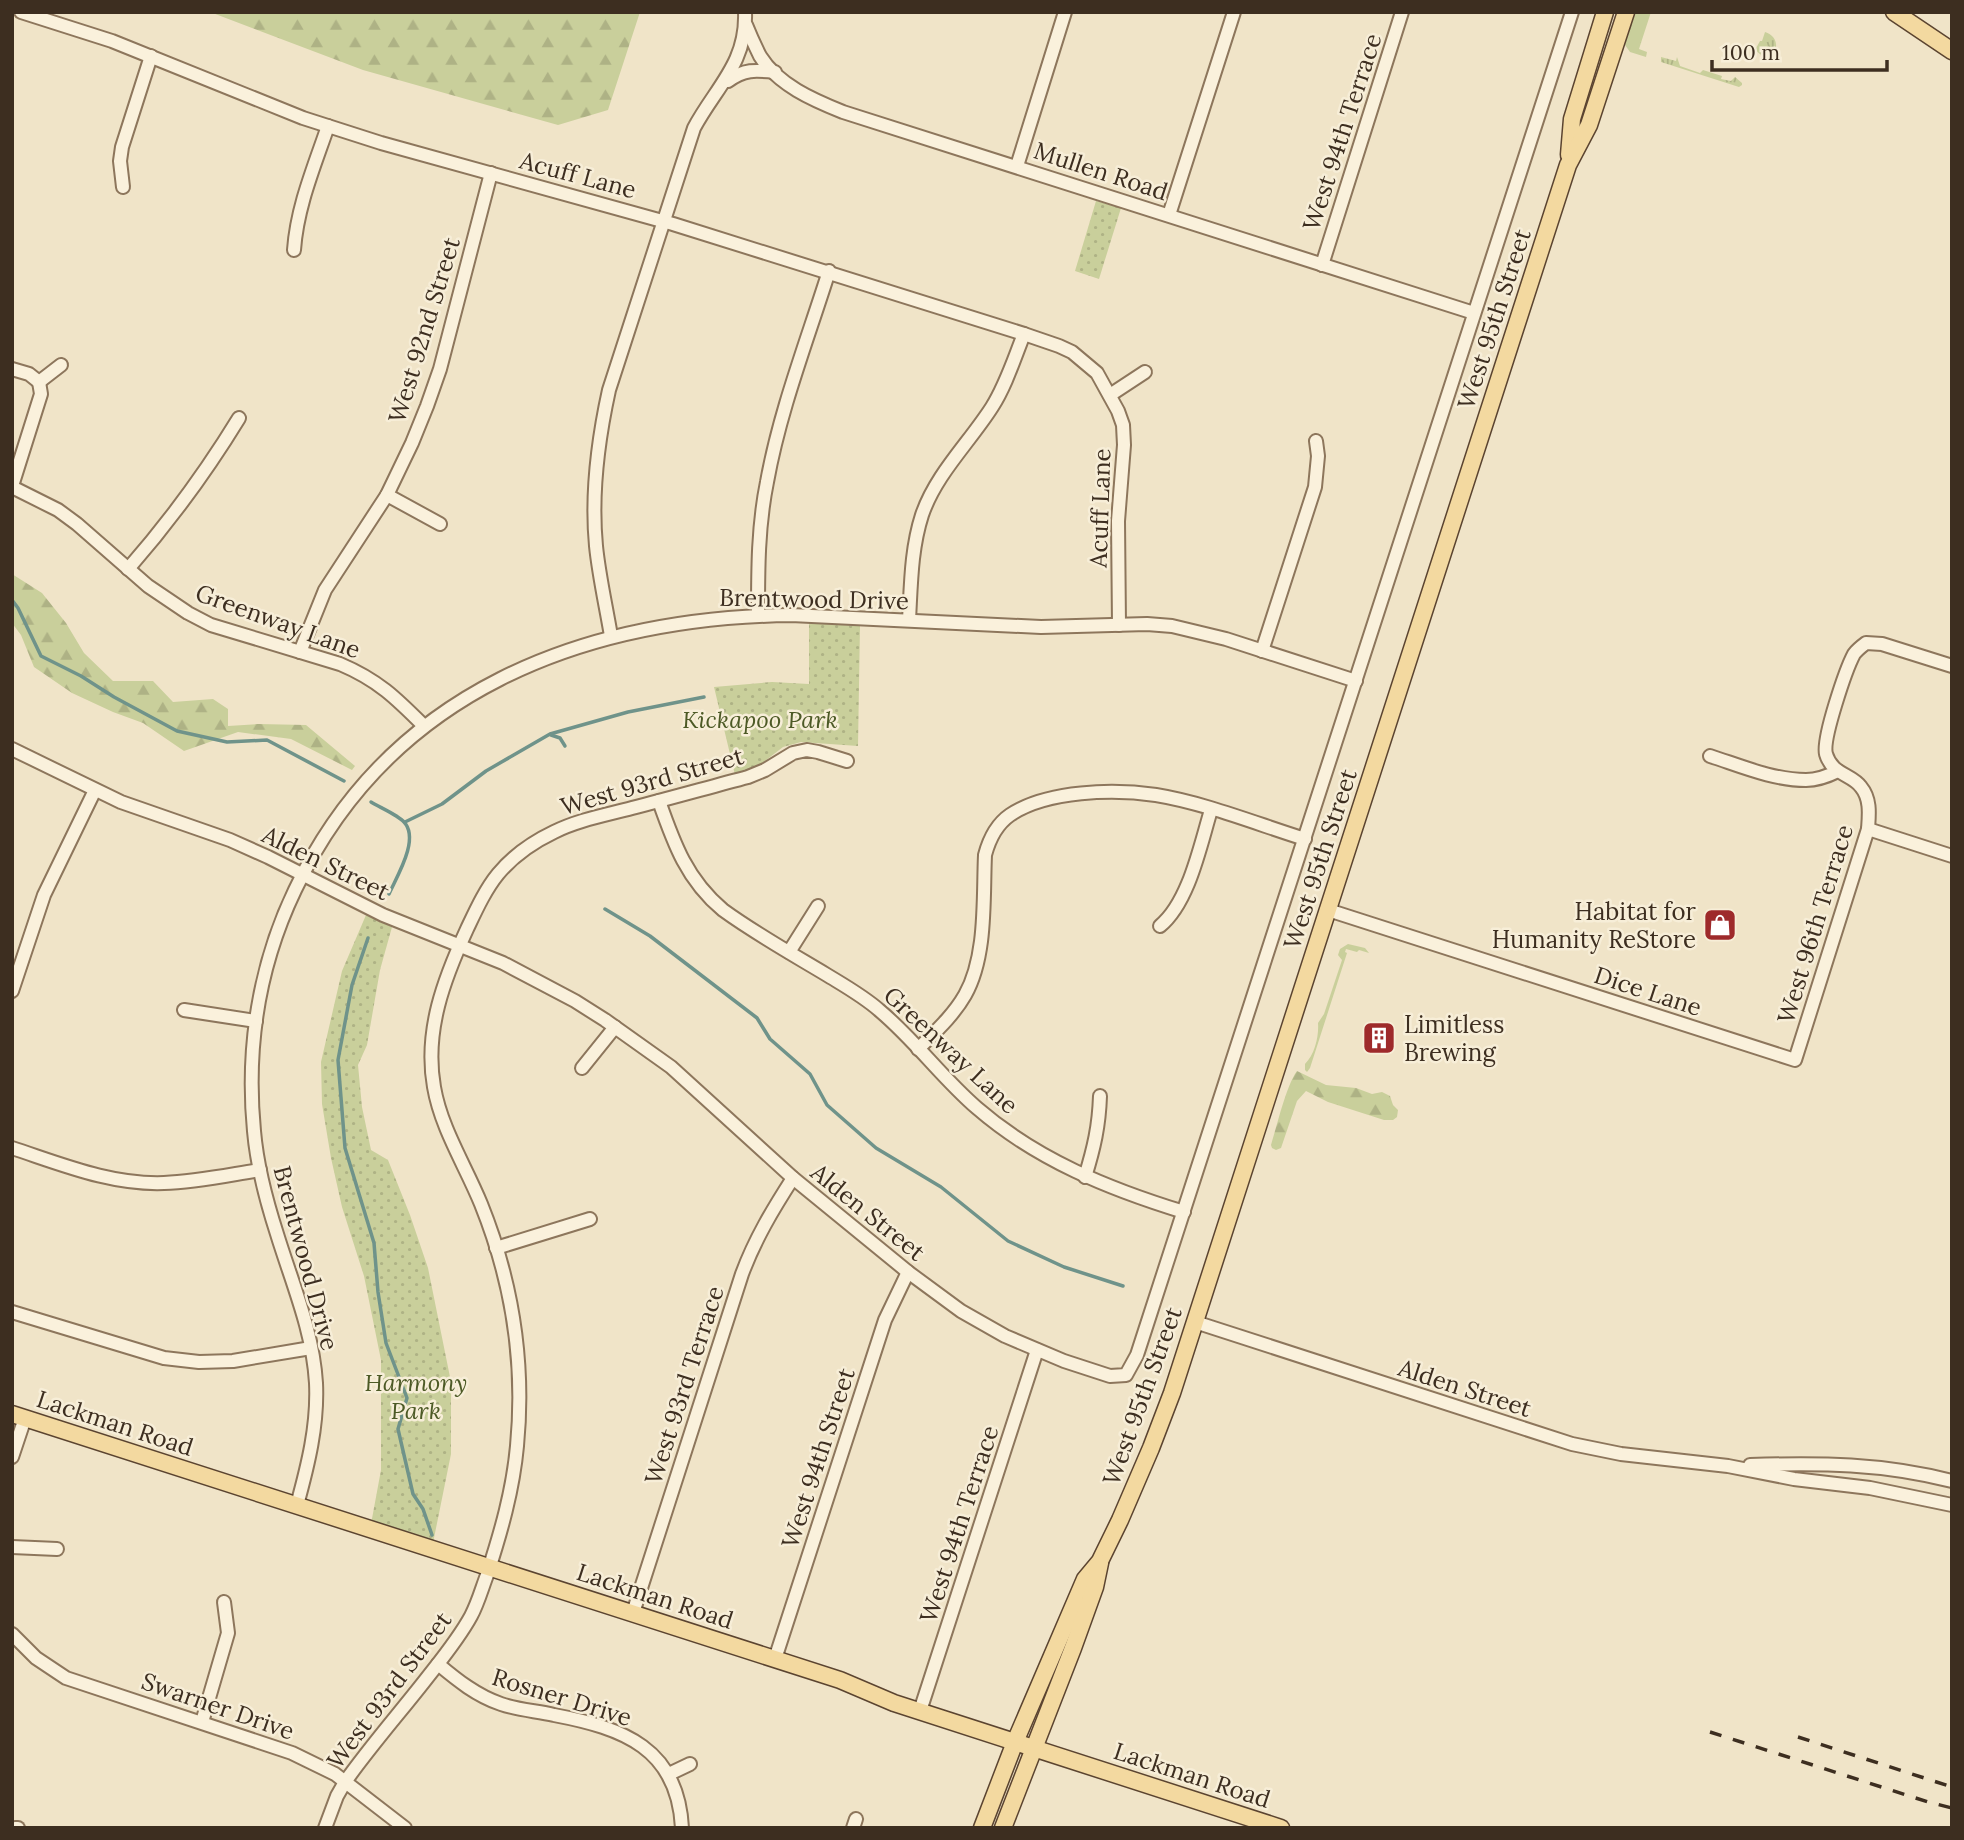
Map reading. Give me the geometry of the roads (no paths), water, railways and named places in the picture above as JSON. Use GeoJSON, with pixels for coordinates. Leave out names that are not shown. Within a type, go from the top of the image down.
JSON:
{"type":"FeatureCollection","features":[{"type":"Feature","properties":{"kind":"main road","name":"West 95th Street"},"geometry":{"type":"LineString","coordinates":[[1568,165],[1573,119],[1605,12]]}},
{"type":"Feature","properties":{"kind":"main road","name":"West 95th Street"},"geometry":{"type":"LineString","coordinates":[[982,1828],[1015,1742],[1085,1579],[1100,1561],[1151,1448],[1172,1393],[1568,165],[1589,125],[1626,12]]}},
{"type":"Feature","properties":{"kind":"main road"},"geometry":{"type":"LineString","coordinates":[[1894,12],[1952,51]]}},
{"type":"Feature","properties":{"kind":"main road","name":"Lackman Road"},"geometry":{"type":"LineString","coordinates":[[18,1416],[840,1680],[894,1703],[1281,1828]]}},
{"type":"Feature","properties":{"kind":"main road","name":"West 95th Street"},"geometry":{"type":"LineString","coordinates":[[1003,1828],[1096,1587],[1100,1561]]}},
{"type":"Feature","properties":{"kind":"street","name":"Acuff Lane"},"geometry":{"type":"LineString","coordinates":[[21,12],[151,56],[228,89],[328,126],[419,155],[663,221],[829,271],[1072,352],[1097,373],[1123,425],[1125,445],[1118,521],[1119,625]]}},
{"type":"Feature","properties":{"kind":"street"},"geometry":{"type":"LineString","coordinates":[[1017,166],[1065,12]]}},
{"type":"Feature","properties":{"kind":"street"},"geometry":{"type":"LineString","coordinates":[[1169,215],[1234,12]]}},
{"type":"Feature","properties":{"kind":"street","name":"West 94th Terrace"},"geometry":{"type":"LineString","coordinates":[[1322,265],[1402,12]]}},
{"type":"Feature","properties":{"kind":"street","name":"West 95th Street"},"geometry":{"type":"LineString","coordinates":[[1126,1375],[1137,1355],[1184,1212],[1572,12]]}},
{"type":"Feature","properties":{"kind":"street"},"geometry":{"type":"LineString","coordinates":[[611,636],[596,544],[595,505],[598,457],[609,390],[694,128],[724,83],[739,54],[746,19]]}},
{"type":"Feature","properties":{"kind":"street","name":"Mullen Road"},"geometry":{"type":"LineString","coordinates":[[746,19],[761,58],[796,90],[814,101],[1474,313]]}},
{"type":"Feature","properties":{"kind":"street"},"geometry":{"type":"LineString","coordinates":[[123,187],[120,162],[122,147],[151,56]]}},
{"type":"Feature","properties":{"kind":"street"},"geometry":{"type":"LineString","coordinates":[[724,83],[739,72],[775,72]]}},
{"type":"Feature","properties":{"kind":"street"},"geometry":{"type":"LineString","coordinates":[[294,250],[303,198],[328,126]]}},
{"type":"Feature","properties":{"kind":"street","name":"West 92nd Street"},"geometry":{"type":"LineString","coordinates":[[300,652],[325,590],[387,495],[428,406],[491,173]]}},
{"type":"Feature","properties":{"kind":"street"},"geometry":{"type":"LineString","coordinates":[[758,615],[760,528],[768,474],[829,271]]}},
{"type":"Feature","properties":{"kind":"street"},"geometry":{"type":"LineString","coordinates":[[909,621],[913,559],[923,513],[940,479],[993,405],[1024,334]]}},
{"type":"Feature","properties":{"kind":"street"},"geometry":{"type":"LineString","coordinates":[[39,382],[61,365]]}},
{"type":"Feature","properties":{"kind":"street"},"geometry":{"type":"LineString","coordinates":[[12,369],[29,374],[39,382],[41,394],[12,486]]}},
{"type":"Feature","properties":{"kind":"street"},"geometry":{"type":"LineString","coordinates":[[1110,395],[1145,372]]}},
{"type":"Feature","properties":{"kind":"street"},"geometry":{"type":"LineString","coordinates":[[128,569],[158,536],[192,491],[239,418]]}},
{"type":"Feature","properties":{"kind":"street"},"geometry":{"type":"LineString","coordinates":[[1262,651],[1315,487],[1318,456],[1316,441]]}},
{"type":"Feature","properties":{"kind":"street","name":"Greenway Lane"},"geometry":{"type":"LineString","coordinates":[[12,486],[67,517],[165,599],[199,619],[340,664],[369,678],[391,693],[424,726]]}},
{"type":"Feature","properties":{"kind":"street"},"geometry":{"type":"LineString","coordinates":[[387,495],[440,524]]}},
{"type":"Feature","properties":{"kind":"street","name":"Brentwood Drive"},"geometry":{"type":"LineString","coordinates":[[297,1505],[313,1439],[316,1381],[305,1319],[264,1189],[254,1135],[251,1098],[256,1021],[271,950],[284,913],[324,835],[342,808],[368,778],[424,726],[459,701],[509,674],[545,658],[611,636],[675,623],[758,615],[1041,626],[1172,626],[1205,633],[1356,681]]}},
{"type":"Feature","properties":{"kind":"street","name":"West 96th Terrace"},"geometry":{"type":"LineString","coordinates":[[1795,1060],[1868,829],[1869,807],[1861,786],[1838,771],[1825,752],[1828,728],[1855,652],[1866,643],[1882,644],[1952,666]]}},
{"type":"Feature","properties":{"kind":"street","name":"Alden Street"},"geometry":{"type":"LineString","coordinates":[[12,749],[140,810],[230,840],[383,915],[460,945],[538,980],[615,1027],[681,1075],[793,1178],[908,1272],[961,1311],[1005,1336],[1065,1362],[1110,1376],[1126,1375]]}},
{"type":"Feature","properties":{"kind":"street","name":"West 93rd Street"},"geometry":{"type":"LineString","coordinates":[[325,1828],[345,1782],[438,1664],[473,1613],[505,1517],[512,1482],[520,1392],[512,1308],[496,1248],[479,1200],[441,1114],[432,1076],[431,1040],[436,1009],[460,945],[481,900],[497,875],[529,846],[556,831],[748,777],[765,770],[793,752],[807,750],[847,761]]}},
{"type":"Feature","properties":{"kind":"street"},"geometry":{"type":"LineString","coordinates":[[1710,756],[1775,777],[1807,780],[1838,771]]}},
{"type":"Feature","properties":{"kind":"street"},"geometry":{"type":"LineString","coordinates":[[12,991],[44,895],[95,790]]}},
{"type":"Feature","properties":{"kind":"street"},"geometry":{"type":"LineString","coordinates":[[918,1049],[951,1016],[974,975],[980,945],[985,855],[989,842],[1001,823],[1010,815],[1032,804],[1090,793],[1156,795],[1305,839]]}},
{"type":"Feature","properties":{"kind":"street","name":"Greenway Lane"},"geometry":{"type":"LineString","coordinates":[[659,801],[676,848],[697,884],[723,910],[880,1010],[953,1086],[1016,1138],[1046,1157],[1109,1188],[1184,1212]]}},
{"type":"Feature","properties":{"kind":"street"},"geometry":{"type":"LineString","coordinates":[[1160,926],[1170,918],[1186,888],[1211,810]]}},
{"type":"Feature","properties":{"kind":"street"},"geometry":{"type":"LineString","coordinates":[[1868,829],[1952,856]]}},
{"type":"Feature","properties":{"kind":"street"},"geometry":{"type":"LineString","coordinates":[[789,952],[818,906]]}},
{"type":"Feature","properties":{"kind":"street","name":"Dice Lane"},"geometry":{"type":"LineString","coordinates":[[1328,910],[1795,1060]]}},
{"type":"Feature","properties":{"kind":"street"},"geometry":{"type":"LineString","coordinates":[[184,1010],[256,1021]]}},
{"type":"Feature","properties":{"kind":"street"},"geometry":{"type":"LineString","coordinates":[[582,1068],[615,1027]]}},
{"type":"Feature","properties":{"kind":"street"},"geometry":{"type":"LineString","coordinates":[[1085,1177],[1096,1141],[1100,1096]]}},
{"type":"Feature","properties":{"kind":"street"},"geometry":{"type":"LineString","coordinates":[[12,1148],[97,1175],[133,1182],[186,1182],[260,1170]]}},
{"type":"Feature","properties":{"kind":"street","name":"West 93rd Terrace"},"geometry":{"type":"LineString","coordinates":[[633,1613],[752,1246],[793,1178]]}},
{"type":"Feature","properties":{"kind":"street"},"geometry":{"type":"LineString","coordinates":[[496,1248],[590,1219]]}},
{"type":"Feature","properties":{"kind":"street","name":"West 94th Street"},"geometry":{"type":"LineString","coordinates":[[775,1659],[885,1320],[908,1272]]}},
{"type":"Feature","properties":{"kind":"street"},"geometry":{"type":"LineString","coordinates":[[12,1312],[164,1358],[199,1362],[233,1361],[311,1348]]}},
{"type":"Feature","properties":{"kind":"street","name":"Alden Street"},"geometry":{"type":"LineString","coordinates":[[1195,1322],[1572,1444],[1620,1454],[1728,1466],[1794,1479],[1870,1488],[1952,1505]]}},
{"type":"Feature","properties":{"kind":"street","name":"West 94th Terrace"},"geometry":{"type":"LineString","coordinates":[[920,1711],[1037,1350]]}},
{"type":"Feature","properties":{"kind":"street"},"geometry":{"type":"LineString","coordinates":[[12,1457],[18,1416]]}},
{"type":"Feature","properties":{"kind":"street","name":"Alden Street"},"geometry":{"type":"LineString","coordinates":[[1728,1466],[1821,1463],[1870,1465],[1952,1481]]}},
{"type":"Feature","properties":{"kind":"street"},"geometry":{"type":"LineString","coordinates":[[12,1547],[57,1549]]}},
{"type":"Feature","properties":{"kind":"street"},"geometry":{"type":"LineString","coordinates":[[202,1722],[228,1633],[224,1602]]}},
{"type":"Feature","properties":{"kind":"street","name":"Swarner Drive"},"geometry":{"type":"LineString","coordinates":[[12,1634],[36,1658],[66,1678],[292,1753],[335,1774],[405,1828]]}},
{"type":"Feature","properties":{"kind":"street","name":"Rosner Drive"},"geometry":{"type":"LineString","coordinates":[[438,1664],[475,1692],[502,1704],[596,1724],[621,1733],[644,1748],[669,1774],[678,1798],[682,1828]]}},
{"type":"Feature","properties":{"kind":"street"},"geometry":{"type":"LineString","coordinates":[[669,1774],[690,1764]]}},
{"type":"Feature","properties":{"kind":"waterway"},"geometry":{"type":"LineString","coordinates":[[12,600],[41,656],[81,676],[114,697],[177,731],[227,742],[267,740],[344,781]]}},
{"type":"Feature","properties":{"kind":"waterway"},"geometry":{"type":"LineString","coordinates":[[405,822],[442,804],[486,771],[550,734],[628,712],[704,697]]}},
{"type":"Feature","properties":{"kind":"waterway"},"geometry":{"type":"LineString","coordinates":[[551,735],[560,738],[565,746]]}},
{"type":"Feature","properties":{"kind":"waterway"},"geometry":{"type":"LineString","coordinates":[[371,802],[401,819],[410,838],[406,858],[389,894]]}},
{"type":"Feature","properties":{"kind":"waterway"},"geometry":{"type":"LineString","coordinates":[[605,909],[650,936],[757,1018],[770,1039],[810,1074],[827,1105],[876,1148],[941,1187],[1008,1241],[1064,1267],[1123,1286]]}},
{"type":"Feature","properties":{"kind":"waterway"},"geometry":{"type":"LineString","coordinates":[[368,938],[352,985],[338,1060],[345,1148],[374,1243],[386,1343],[407,1398],[398,1429],[413,1494],[423,1509],[432,1535]]}},
{"type":"Feature","properties":{"kind":"railway"},"geometry":{"type":"LineString","coordinates":[[1710,1732],[1952,1808]]}},
{"type":"Feature","properties":{"kind":"railway"},"geometry":{"type":"LineString","coordinates":[[1798,1737],[1952,1787]]}},
{"type":"Feature","properties":{"kind":"place","name":"Habitat for Humanity ReStore"},"geometry":{"type":"Point","coordinates":[1720,925]}},
{"type":"Feature","properties":{"kind":"place","name":"Limitless Brewing"},"geometry":{"type":"Point","coordinates":[1379,1038]}},
{"type":"Feature","properties":{"kind":"park label","name":"Kickapoo Park"},"geometry":{"type":"Point","coordinates":[760,719]}},
{"type":"Feature","properties":{"kind":"park label","name":"Harmony Park"},"geometry":{"type":"Point","coordinates":[416,1396]}}]}
